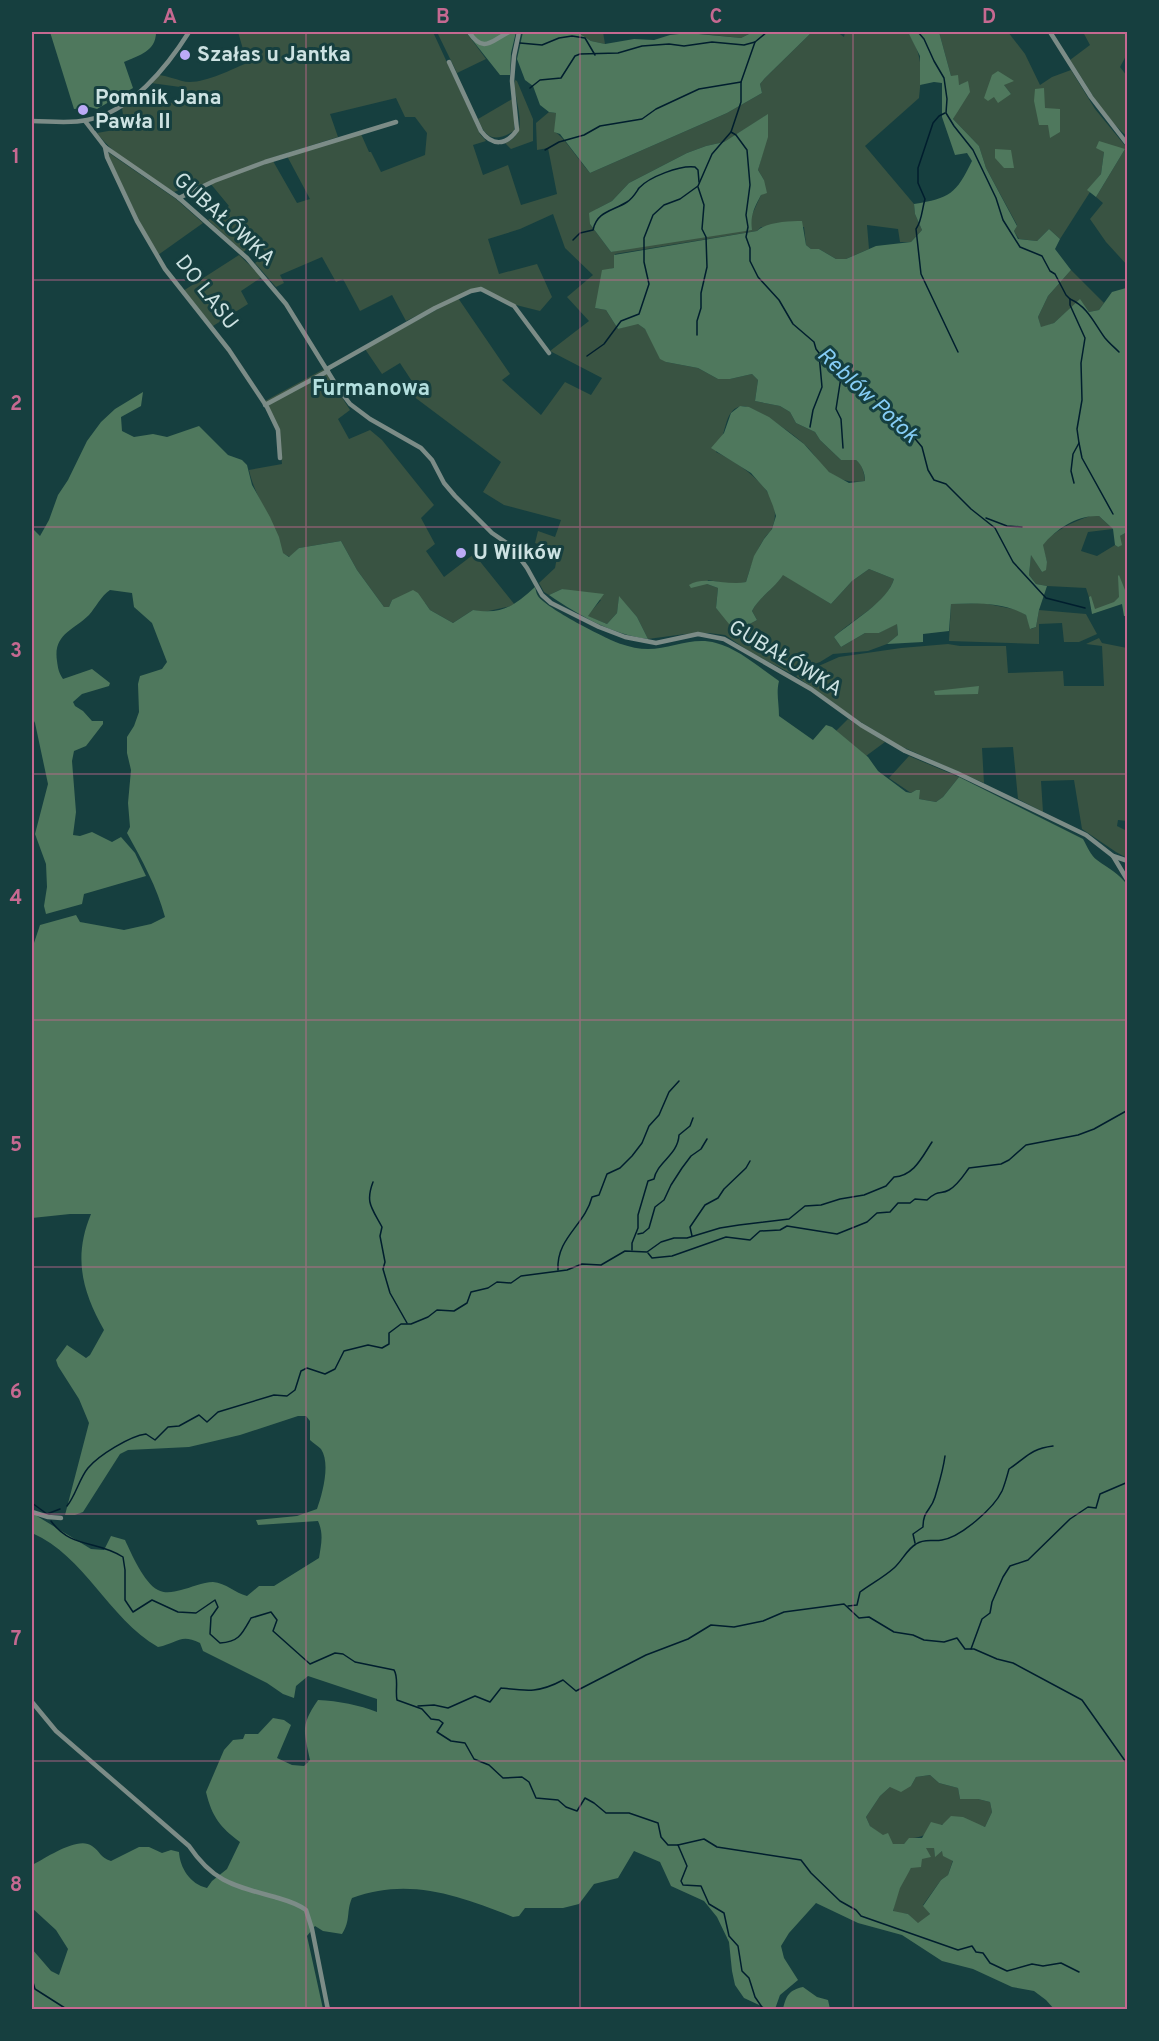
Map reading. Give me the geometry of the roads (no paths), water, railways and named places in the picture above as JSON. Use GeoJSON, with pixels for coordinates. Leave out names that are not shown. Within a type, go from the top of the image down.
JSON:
{"type":"FeatureCollection","features":[{"type":"Feature","properties":{"kind":"street"},"geometry":{"type":"LineString","coordinates":[[32,120],[85,121],[105,114],[130,99],[166,63],[189,32]]}},
{"type":"Feature","properties":{"kind":"street"},"geometry":{"type":"LineString","coordinates":[[469,32],[476,42],[482,45],[509,32]]}},
{"type":"Feature","properties":{"kind":"street"},"geometry":{"type":"LineString","coordinates":[[449,62],[481,131],[487,139],[494,142],[507,140],[517,130],[518,123],[512,81],[519,32]]}},
{"type":"Feature","properties":{"kind":"street"},"geometry":{"type":"LineString","coordinates":[[1050,32],[1091,97],[1128,145]]}},
{"type":"Feature","properties":{"kind":"street","name":"GUBAŁÓWKA"},"geometry":{"type":"LineString","coordinates":[[85,121],[105,147],[179,198],[239,250],[263,275],[299,322],[350,404],[370,419],[420,448],[432,460],[444,483],[455,496],[492,533],[511,546],[542,595],[551,603],[625,637],[656,643],[698,634],[724,639],[811,689],[861,725],[905,751],[957,773],[1086,835],[1113,856],[1128,861]]}},
{"type":"Feature","properties":{"kind":"street"},"geometry":{"type":"LineString","coordinates":[[179,198],[214,181],[265,162],[396,122]]}},
{"type":"Feature","properties":{"kind":"street","name":"DO LASU"},"geometry":{"type":"LineString","coordinates":[[105,147],[107,157],[151,246],[181,290],[202,313],[229,350],[266,405],[278,430],[280,458]]}},
{"type":"Feature","properties":{"kind":"street"},"geometry":{"type":"LineString","coordinates":[[266,405],[435,308],[471,291],[481,289],[514,306],[549,353]]}},
{"type":"Feature","properties":{"kind":"street","name":"GUBAŁÓWKA"},"geometry":{"type":"LineString","coordinates":[[1113,856],[1128,881]]}},
{"type":"Feature","properties":{"kind":"street"},"geometry":{"type":"LineString","coordinates":[[32,1512],[61,1518]]}},
{"type":"Feature","properties":{"kind":"street"},"geometry":{"type":"LineString","coordinates":[[32,1702],[56,1731],[189,1846],[212,1873],[231,1885],[282,1899],[306,1910],[328,2010]]}},
{"type":"Feature","properties":{"kind":"waterway"},"geometry":{"type":"LineString","coordinates":[[587,356],[604,344],[621,321],[639,314],[649,284],[644,262],[644,238],[653,215],[664,205],[680,199],[698,186],[712,154],[731,132],[741,102],[741,82],[755,42],[767,32]]}},
{"type":"Feature","properties":{"kind":"waterway"},"geometry":{"type":"LineString","coordinates":[[918,32],[944,78],[946,113],[973,150],[996,198],[1003,220],[1020,247],[1042,256],[1050,271],[1055,274],[1070,299],[1070,305],[1085,338],[1081,363],[1082,400],[1077,429],[1079,443],[1073,454],[1071,471],[1074,483]]}},
{"type":"Feature","properties":{"kind":"waterway"},"geometry":{"type":"LineString","coordinates":[[520,43],[542,45],[559,38],[572,36],[585,38],[595,55]]}},
{"type":"Feature","properties":{"kind":"waterway"},"geometry":{"type":"LineString","coordinates":[[530,88],[540,80],[561,78],[575,56],[580,54],[618,53],[642,46],[669,44],[684,46],[712,42],[744,45],[755,42]]}},
{"type":"Feature","properties":{"kind":"waterway"},"geometry":{"type":"LineString","coordinates":[[545,150],[559,142],[584,135],[600,126],[642,119],[656,109],[699,89],[741,82]]}},
{"type":"Feature","properties":{"kind":"waterway"},"geometry":{"type":"LineString","coordinates":[[945,113],[933,123],[918,168],[918,183],[925,199],[921,219],[916,229],[921,274],[958,352]]}},
{"type":"Feature","properties":{"kind":"waterway","name":"Reblów Potok"},"geometry":{"type":"LineString","coordinates":[[731,132],[747,150],[750,185],[746,237],[750,248],[750,261],[758,277],[779,300],[793,324],[814,342],[819,353],[833,360],[849,380],[873,395],[885,416],[892,419],[903,432],[912,435],[922,447],[928,470],[934,480],[946,484],[971,509],[995,528],[1013,562],[1046,598],[1085,608]]}},
{"type":"Feature","properties":{"kind":"waterway"},"geometry":{"type":"LineString","coordinates":[[573,240],[580,233],[593,230],[602,215],[627,202],[639,188],[657,176],[681,168],[695,167],[698,170],[699,182]]}},
{"type":"Feature","properties":{"kind":"waterway"},"geometry":{"type":"LineString","coordinates":[[697,335],[701,293],[707,267],[706,237],[702,229],[704,205],[698,187]]}},
{"type":"Feature","properties":{"kind":"waterway"},"geometry":{"type":"LineString","coordinates":[[1070,299],[1086,311],[1105,338],[1119,352]]}},
{"type":"Feature","properties":{"kind":"waterway"},"geometry":{"type":"LineString","coordinates":[[810,427],[813,410],[822,387],[819,354]]}},
{"type":"Feature","properties":{"kind":"waterway"},"geometry":{"type":"LineString","coordinates":[[821,355],[834,365],[841,377],[836,409],[841,419],[843,448]]}},
{"type":"Feature","properties":{"kind":"waterway"},"geometry":{"type":"LineString","coordinates":[[1079,443],[1082,458],[1113,514]]}},
{"type":"Feature","properties":{"kind":"waterway"},"geometry":{"type":"LineString","coordinates":[[986,518],[1007,526],[1022,527]]}},
{"type":"Feature","properties":{"kind":"waterway"},"geometry":{"type":"LineString","coordinates":[[558,1270],[561,1249],[583,1216],[592,1197],[599,1195],[607,1174],[620,1168],[642,1143],[649,1126],[659,1115],[669,1092],[679,1081]]}},
{"type":"Feature","properties":{"kind":"waterway"},"geometry":{"type":"LineString","coordinates":[[648,1253],[652,1258],[672,1256],[726,1237],[750,1240],[760,1231],[780,1230],[787,1226],[837,1234],[867,1222],[877,1213],[890,1212],[898,1203],[910,1203],[915,1199],[927,1200],[934,1194],[949,1190],[958,1183],[969,1168],[1001,1164],[1026,1145],[1078,1135],[1128,1110]]}},
{"type":"Feature","properties":{"kind":"waterway"},"geometry":{"type":"LineString","coordinates":[[632,1250],[632,1243],[638,1228],[638,1215],[648,1181],[654,1179],[659,1168],[675,1148],[679,1135],[690,1126],[693,1118]]}},
{"type":"Feature","properties":{"kind":"waterway"},"geometry":{"type":"LineString","coordinates":[[638,1234],[649,1228],[655,1207],[664,1200],[682,1168],[691,1156],[701,1149],[707,1139]]}},
{"type":"Feature","properties":{"kind":"waterway"},"geometry":{"type":"LineString","coordinates":[[67,1506],[88,1468],[99,1457],[124,1442],[146,1434],[155,1440],[168,1427],[179,1426],[199,1415],[207,1422],[218,1412],[274,1395],[287,1396],[295,1390],[301,1371],[307,1368],[325,1374],[335,1369],[344,1351],[368,1345],[382,1348],[389,1344],[389,1333],[401,1324],[411,1324],[428,1317],[437,1310],[454,1311],[467,1303],[471,1292],[488,1288],[497,1282],[511,1283],[521,1276],[567,1270],[582,1264],[601,1265],[625,1251],[647,1252],[661,1242],[674,1238],[687,1238],[720,1228],[789,1219],[805,1206],[821,1205],[864,1195],[886,1186],[894,1177],[907,1173],[921,1159],[932,1142]]}},
{"type":"Feature","properties":{"kind":"waterway"},"geometry":{"type":"LineString","coordinates":[[692,1236],[690,1227],[705,1205],[718,1198],[750,1161]]}},
{"type":"Feature","properties":{"kind":"waterway"},"geometry":{"type":"LineString","coordinates":[[373,1182],[370,1200],[382,1227],[380,1236],[385,1262],[383,1269],[390,1293],[407,1323]]}},
{"type":"Feature","properties":{"kind":"waterway"},"geometry":{"type":"LineString","coordinates":[[848,1606],[857,1605],[860,1592],[894,1568],[916,1544],[950,1538],[976,1521],[998,1498],[1009,1469],[1034,1451],[1053,1446]]}},
{"type":"Feature","properties":{"kind":"waterway"},"geometry":{"type":"LineString","coordinates":[[915,1543],[913,1534],[923,1527],[924,1517],[935,1497],[945,1456]]}},
{"type":"Feature","properties":{"kind":"waterway"},"geometry":{"type":"LineString","coordinates":[[971,1649],[982,1619],[990,1613],[992,1602],[1010,1566],[1028,1560],[1070,1519],[1088,1507],[1096,1508],[1100,1494],[1128,1482]]}},
{"type":"Feature","properties":{"kind":"waterway"},"geometry":{"type":"LineString","coordinates":[[32,1503],[47,1514],[60,1509]]}},
{"type":"Feature","properties":{"kind":"waterway"},"geometry":{"type":"LineString","coordinates":[[51,1521],[67,1536],[123,1557],[125,1600],[133,1612],[152,1600],[178,1612],[196,1613],[215,1600],[218,1607],[211,1617],[210,1634],[220,1643],[236,1639],[251,1618],[271,1612],[277,1620],[273,1631],[310,1664],[335,1653],[343,1654],[355,1662],[394,1670],[397,1700],[422,1709],[431,1719],[439,1720],[443,1723],[437,1732],[451,1741],[465,1743],[474,1759],[489,1765],[503,1778],[522,1777],[529,1782],[536,1798],[558,1800],[566,1807],[577,1811],[585,1798],[606,1813],[629,1813],[658,1823],[661,1837],[668,1845],[678,1845],[687,1866],[681,1881],[683,1885],[701,1886],[709,1904],[724,1913],[729,1936],[738,1946],[742,1971],[749,1978],[755,1997],[764,2010]]}},
{"type":"Feature","properties":{"kind":"waterway"},"geometry":{"type":"LineString","coordinates":[[418,1706],[434,1705],[448,1708],[475,1696],[490,1702],[501,1688],[533,1690],[563,1680],[576,1691],[646,1655],[688,1639],[711,1625],[734,1627],[763,1621],[784,1612],[844,1604],[859,1618],[869,1617],[894,1632],[913,1635],[924,1640],[944,1642],[957,1638],[965,1649],[974,1649],[1013,1663],[1082,1700],[1128,1765]]}},
{"type":"Feature","properties":{"kind":"waterway"},"geometry":{"type":"LineString","coordinates":[[678,1845],[704,1839],[717,1847],[801,1860],[840,1901],[856,1910],[861,1916],[958,1950],[972,1946],[976,1952],[983,1953],[990,1963],[1007,1971],[1032,1964],[1043,1966],[1061,1963],[1079,1972]]}},
{"type":"Feature","properties":{"kind":"waterway"},"geometry":{"type":"LineString","coordinates":[[32,1979],[35,1989],[68,2010]]}},
{"type":"Feature","properties":{"kind":"place","name":"Szałas u Jantka"},"geometry":{"type":"Point","coordinates":[185,55]}},
{"type":"Feature","properties":{"kind":"place","name":"Pomnik Jana Pawła II"},"geometry":{"type":"Point","coordinates":[83,110]}},
{"type":"Feature","properties":{"kind":"place","name":"U Wilków"},"geometry":{"type":"Point","coordinates":[461,553]}},
{"type":"Feature","properties":{"kind":"district","name":"Furmanowa"},"geometry":{"type":"Point","coordinates":[371,389]}}]}
